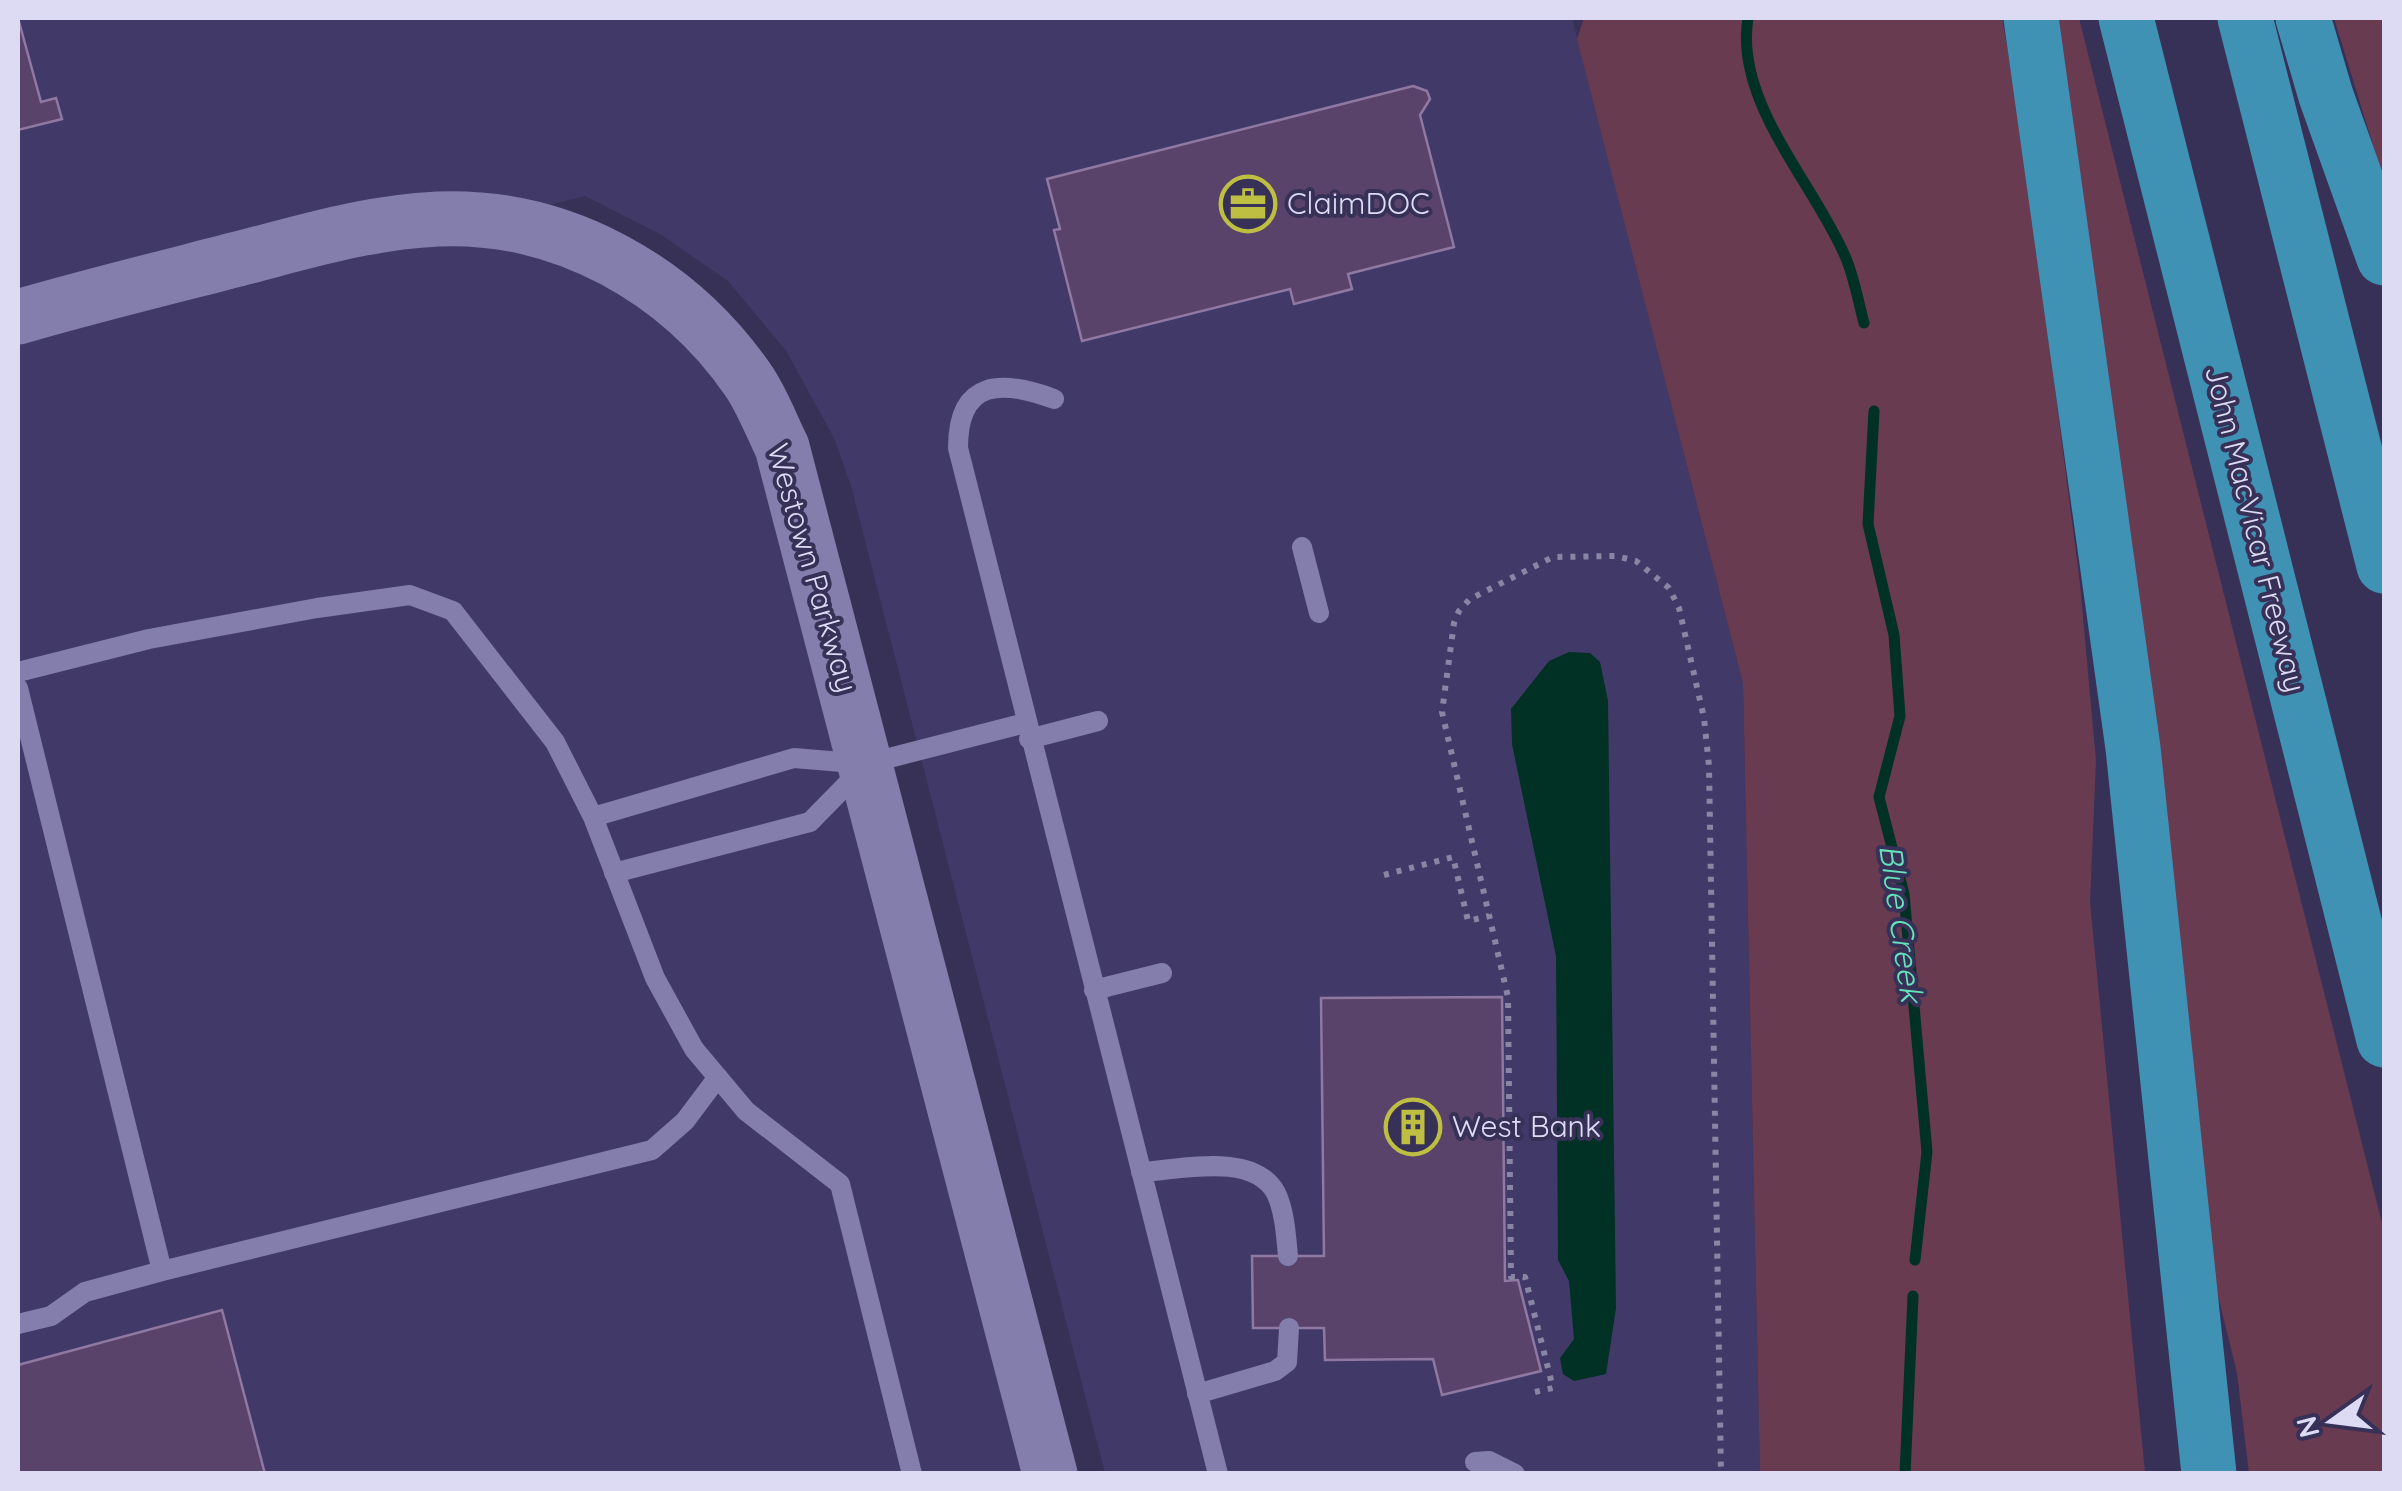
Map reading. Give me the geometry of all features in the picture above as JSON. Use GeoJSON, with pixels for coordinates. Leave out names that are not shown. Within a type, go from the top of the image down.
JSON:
{"type":"FeatureCollection","features":[{"type":"Feature","properties":{"kind":"highway"},"geometry":{"type":"LineString","coordinates":[[2032,18],[2134,748],[2209,1474]]}},
{"type":"Feature","properties":{"kind":"highway","name":"John MacVicar Freeway"},"geometry":{"type":"LineString","coordinates":[[2126,18],[2384,1040]]}},
{"type":"Feature","properties":{"kind":"highway"},"geometry":{"type":"LineString","coordinates":[[2245,18],[2384,566]]}},
{"type":"Feature","properties":{"kind":"highway"},"geometry":{"type":"LineString","coordinates":[[2303,18],[2326,96],[2384,258]]}},
{"type":"Feature","properties":{"kind":"street","name":"Westown Parkway"},"geometry":{"type":"LineString","coordinates":[[32,308],[356,229],[440,219],[512,224],[582,244],[648,278],[704,324],[738,367],[782,447],[1050,1474]]}},
{"type":"Feature","properties":{"kind":"lane"},"geometry":{"type":"LineString","coordinates":[[1054,399],[1006,384],[972,402],[958,427],[958,448],[1218,1474]]}},
{"type":"Feature","properties":{"kind":"lane"},"geometry":{"type":"LineString","coordinates":[[1302,546],[1319,612]]}},
{"type":"Feature","properties":{"kind":"lane"},"geometry":{"type":"LineString","coordinates":[[18,672],[149,639],[410,595],[453,610],[555,742],[592,817],[655,978],[694,1049],[746,1111],[840,1184],[912,1474]]}},
{"type":"Feature","properties":{"kind":"lane"},"geometry":{"type":"LineString","coordinates":[[18,688],[162,1271]]}},
{"type":"Feature","properties":{"kind":"lane"},"geometry":{"type":"LineString","coordinates":[[592,817],[794,758],[866,764],[1098,721]]}},
{"type":"Feature","properties":{"kind":"lane"},"geometry":{"type":"LineString","coordinates":[[614,873],[810,822],[866,764]]}},
{"type":"Feature","properties":{"kind":"lane"},"geometry":{"type":"LineString","coordinates":[[1094,990],[1162,973]]}},
{"type":"Feature","properties":{"kind":"lane"},"geometry":{"type":"LineString","coordinates":[[18,1324],[51,1316],[85,1292],[652,1150],[685,1121],[718,1077]]}},
{"type":"Feature","properties":{"kind":"lane"},"geometry":{"type":"LineString","coordinates":[[1141,1172],[1236,1168],[1260,1175],[1276,1193],[1288,1256]]}},
{"type":"Feature","properties":{"kind":"lane"},"geometry":{"type":"LineString","coordinates":[[1198,1394],[1275,1371],[1286,1362],[1289,1328]]}},
{"type":"Feature","properties":{"kind":"lane"},"geometry":{"type":"LineString","coordinates":[[1475,1462],[1489,1461],[1515,1474]]}},
{"type":"Feature","properties":{"kind":"path"},"geometry":{"type":"LineString","coordinates":[[1535,1392],[1553,1388],[1525,1277],[1511,1277],[1508,998],[1442,712],[1454,623],[1470,599],[1553,557],[1616,556],[1636,561],[1669,588],[1679,608],[1704,718],[1709,766],[1721,1474]]}},
{"type":"Feature","properties":{"kind":"path"},"geometry":{"type":"LineString","coordinates":[[1384,875],[1453,858],[1468,921],[1489,916]]}},
{"type":"Feature","properties":{"kind":"shaded area"},"geometry":{"type":"Polygon","coordinates":[[[18,18],[1572,18],[1743,683],[1760,1473],[1105,1473],[851,486],[835,440],[787,352],[728,281],[660,234],[585,196],[491,219],[583,244],[749,382],[1050,1473],[18,1473],[18,18]]]}},
{"type":"Feature","properties":{"kind":"shaded area"},"geometry":{"type":"Polygon","coordinates":[[[1584,18],[2002,18],[2022,132],[2080,584],[2096,761],[2090,902],[2145,1473],[1760,1473],[1743,683],[1577,39],[1584,18]]]}},
{"type":"Feature","properties":{"kind":"shaded area"},"geometry":{"type":"Polygon","coordinates":[[[2052,18],[2079,18],[2384,1231],[2384,1473],[2249,1473],[2237,1373],[2210,1263],[2052,18]]]}},
{"type":"Feature","properties":{"kind":"shaded area"},"geometry":{"type":"Polygon","coordinates":[[[2334,18],[2384,18],[2384,181],[2334,18]]]}},
{"type":"Feature","properties":{"kind":"shaded area"},"geometry":{"type":"Polygon","coordinates":[[[1569,652],[1590,653],[1600,662],[1608,701],[1616,1308],[1606,1374],[1574,1381],[1563,1374],[1560,1358],[1574,1339],[1569,1281],[1558,1260],[1556,956],[1512,744],[1511,709],[1549,661],[1569,652]]]}},
{"type":"Feature","properties":{"kind":"building"},"geometry":{"type":"Polygon","coordinates":[[[18,18],[41,102],[56,98],[62,119],[18,130],[18,18]]]}},
{"type":"Feature","properties":{"kind":"building","name":"ClaimDOC"},"geometry":{"type":"Polygon","coordinates":[[[1413,86],[1427,91],[1430,99],[1420,115],[1454,247],[1348,274],[1352,289],[1294,304],[1290,289],[1082,341],[1054,230],[1060,229],[1047,179],[1413,86]]]}},
{"type":"Feature","properties":{"kind":"building","name":"West Bank"},"geometry":{"type":"Polygon","coordinates":[[[1502,997],[1505,1281],[1518,1280],[1541,1371],[1442,1395],[1433,1359],[1325,1360],[1324,1328],[1253,1328],[1252,1256],[1324,1256],[1321,998],[1502,997]]]}},
{"type":"Feature","properties":{"kind":"building"},"geometry":{"type":"Polygon","coordinates":[[[222,1310],[265,1474],[18,1474],[18,1365],[222,1310]]]}},
{"type":"Feature","properties":{"kind":"waterway","name":"Blue Creek"},"geometry":{"type":"LineString","coordinates":[[1748,18],[1747,49],[1764,111],[1845,256],[1864,323]]}},
{"type":"Feature","properties":{"kind":"waterway","name":"Blue Creek"},"geometry":{"type":"LineString","coordinates":[[1874,411],[1868,524],[1894,635],[1900,716],[1879,797],[1904,894],[1927,1152],[1915,1260]]}},
{"type":"Feature","properties":{"kind":"waterway","name":"Blue Creek"},"geometry":{"type":"LineString","coordinates":[[1905,1474],[1913,1296]]}},
{"type":"Feature","properties":{"kind":"place","name":"ClaimDOC"},"geometry":{"type":"Point","coordinates":[1248,204]}},
{"type":"Feature","properties":{"kind":"place","name":"West Bank"},"geometry":{"type":"Point","coordinates":[1413,1127]}}]}
